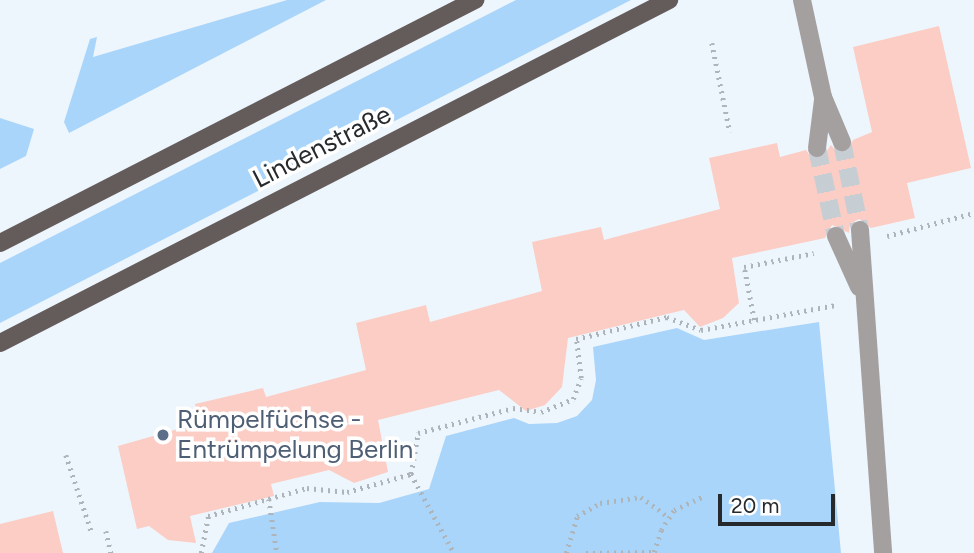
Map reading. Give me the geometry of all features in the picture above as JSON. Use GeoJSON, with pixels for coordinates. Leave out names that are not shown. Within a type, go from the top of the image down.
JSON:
{"type":"FeatureCollection","features":[{"type":"Feature","properties":{"kind":"main road"},"geometry":{"type":"LineString","coordinates":[[0,243],[475,0]]}},
{"type":"Feature","properties":{"kind":"main road","name":"Lindenstraße"},"geometry":{"type":"LineString","coordinates":[[0,343],[669,0]]}},
{"type":"Feature","properties":{"kind":"street"},"geometry":{"type":"LineString","coordinates":[[802,0],[823,97],[842,142]]}},
{"type":"Feature","properties":{"kind":"street"},"geometry":{"type":"LineString","coordinates":[[817,148],[823,97]]}},
{"type":"Feature","properties":{"kind":"street"},"geometry":{"type":"LineString","coordinates":[[861,236],[883,553]]}},
{"type":"Feature","properties":{"kind":"street"},"geometry":{"type":"LineString","coordinates":[[839,241],[865,299]]}},
{"type":"Feature","properties":{"kind":"path"},"geometry":{"type":"LineString","coordinates":[[712,43],[730,132]]}},
{"type":"Feature","properties":{"kind":"path"},"geometry":{"type":"LineString","coordinates":[[861,236],[974,213]]}},
{"type":"Feature","properties":{"kind":"path"},"geometry":{"type":"LineString","coordinates":[[754,320],[744,267],[839,241]]}},
{"type":"Feature","properties":{"kind":"path"},"geometry":{"type":"LineString","coordinates":[[454,553],[411,474],[418,433],[513,408],[541,412],[573,399],[581,378],[576,339],[667,317],[701,330],[865,299]]}},
{"type":"Feature","properties":{"kind":"path"},"geometry":{"type":"LineString","coordinates":[[66,455],[92,533]]}},
{"type":"Feature","properties":{"kind":"path"},"geometry":{"type":"LineString","coordinates":[[201,553],[208,516],[307,488],[347,492],[411,474]]}},
{"type":"Feature","properties":{"kind":"path"},"geometry":{"type":"LineString","coordinates":[[586,553],[654,553],[669,517],[685,503],[706,495]]}},
{"type":"Feature","properties":{"kind":"path"},"geometry":{"type":"LineString","coordinates":[[566,553],[577,516],[607,500],[641,497],[669,517]]}},
{"type":"Feature","properties":{"kind":"path"},"geometry":{"type":"LineString","coordinates":[[269,499],[277,553]]}},
{"type":"Feature","properties":{"kind":"path"},"geometry":{"type":"LineString","coordinates":[[106,531],[111,553]]}},
{"type":"Feature","properties":{"kind":"shaded area"},"geometry":{"type":"Polygon","coordinates":[[[287,0],[326,0],[69,133],[64,122],[90,39],[97,37],[93,57],[287,0]]]}},
{"type":"Feature","properties":{"kind":"shaded area"},"geometry":{"type":"Polygon","coordinates":[[[516,0],[631,0],[0,323],[0,263],[516,0]]]}},
{"type":"Feature","properties":{"kind":"shaded area"},"geometry":{"type":"Polygon","coordinates":[[[0,118],[34,129],[26,156],[0,169],[0,118]]]}},
{"type":"Feature","properties":{"kind":"shaded area"},"geometry":{"type":"Polygon","coordinates":[[[819,322],[841,553],[212,553],[229,523],[320,502],[379,503],[429,489],[446,436],[514,418],[529,424],[557,423],[577,416],[592,400],[596,380],[593,347],[677,328],[704,340],[819,322]]]}},
{"type":"Feature","properties":{"kind":"building"},"geometry":{"type":"Polygon","coordinates":[[[939,26],[971,168],[907,183],[915,218],[871,228],[859,219],[850,224],[849,233],[832,225],[825,238],[732,258],[739,303],[723,318],[700,327],[684,310],[568,338],[562,387],[545,405],[526,411],[499,390],[378,420],[388,472],[354,483],[329,470],[271,484],[274,496],[190,516],[196,543],[168,540],[149,526],[137,529],[118,446],[199,423],[195,404],[263,388],[266,397],[366,370],[356,323],[426,305],[430,322],[542,291],[532,242],[601,227],[604,240],[720,209],[709,158],[777,143],[780,157],[806,150],[811,157],[821,159],[831,145],[836,151],[847,152],[853,140],[872,132],[853,47],[939,26]]]}},
{"type":"Feature","properties":{"kind":"building"},"geometry":{"type":"Polygon","coordinates":[[[53,511],[63,553],[0,553],[0,524],[53,511]]]}},
{"type":"Feature","properties":{"kind":"tunnel"},"geometry":{"type":"LineString","coordinates":[[842,142],[860,230]]}},
{"type":"Feature","properties":{"kind":"tunnel"},"geometry":{"type":"LineString","coordinates":[[817,148],[836,236]]}},
{"type":"Feature","properties":{"kind":"place","name":"Rümpelfüchse - Entrümpelung Berlin"},"geometry":{"type":"Point","coordinates":[163,435]}}]}
